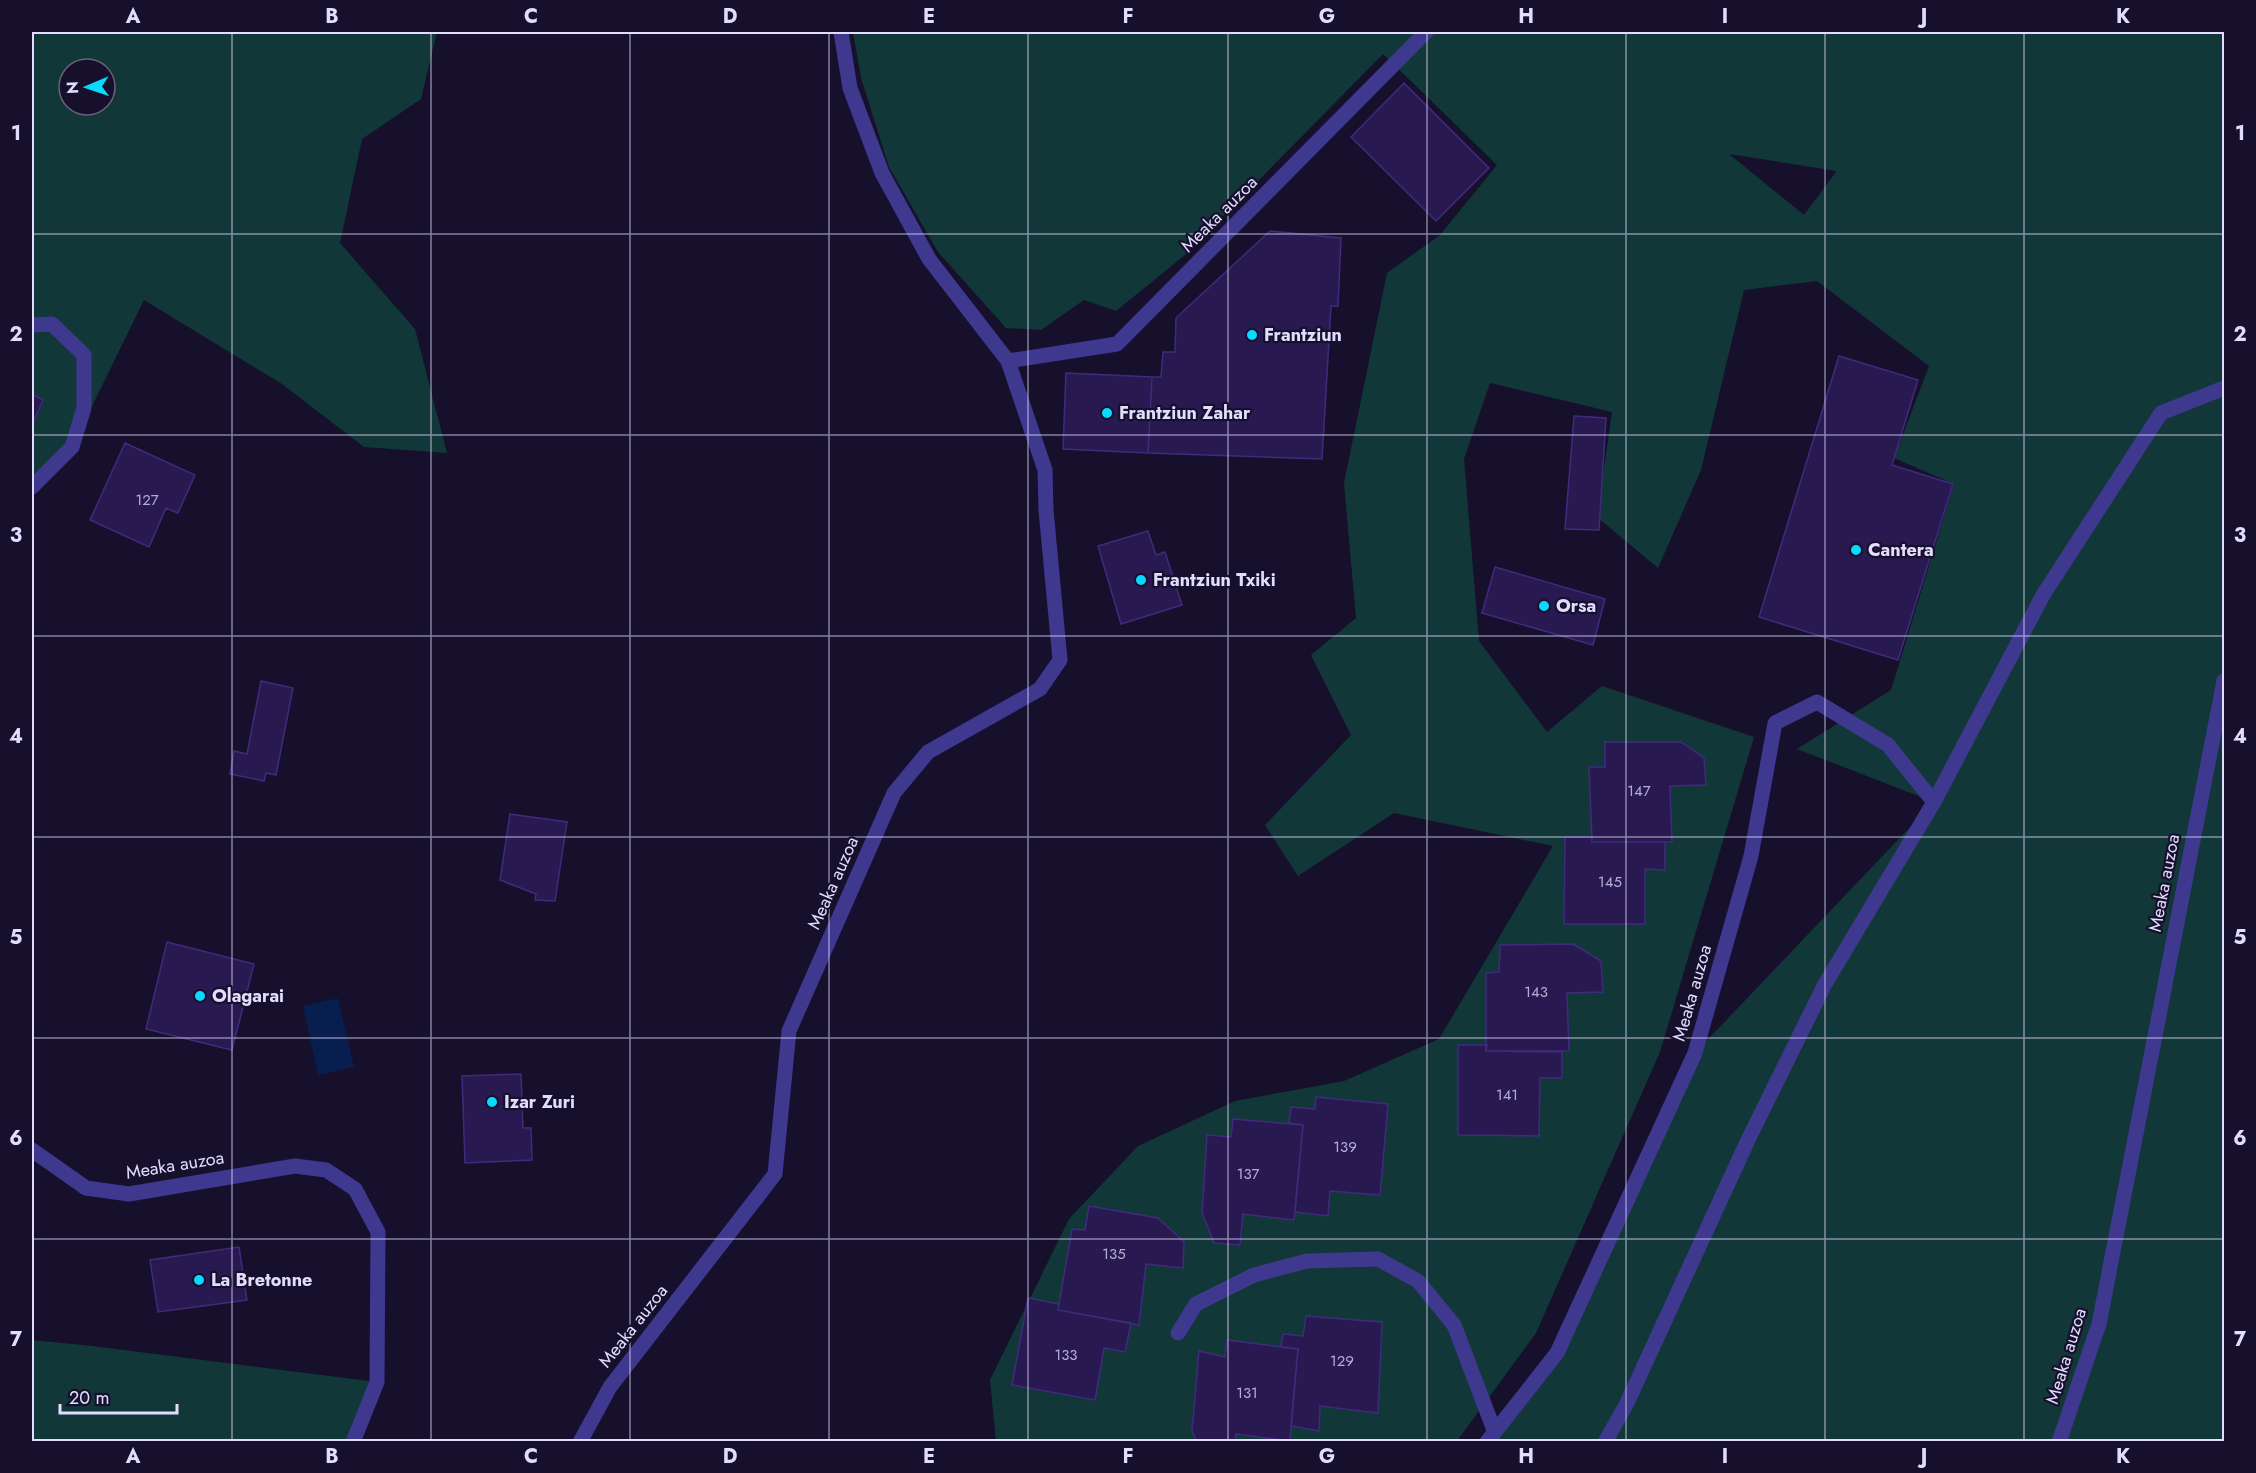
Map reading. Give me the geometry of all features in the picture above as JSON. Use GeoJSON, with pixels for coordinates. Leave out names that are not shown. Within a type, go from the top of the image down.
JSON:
{"type":"FeatureCollection","features":[{"type":"Feature","properties":{"kind":"street","name":"Meaka auzoa"},"geometry":{"type":"LineString","coordinates":[[580,1442],[610,1387],[775,1174],[789,1030],[894,793],[928,752],[1040,689],[1060,660],[1046,510],[1045,470],[1008,362],[930,259],[882,173],[850,88],[841,32]]}},
{"type":"Feature","properties":{"kind":"street","name":"Meaka auzoa"},"geometry":{"type":"LineString","coordinates":[[1008,362],[1117,344],[1426,32]]}},
{"type":"Feature","properties":{"kind":"street"},"geometry":{"type":"LineString","coordinates":[[32,324],[52,324],[84,355],[84,408],[72,447],[32,487]]}},
{"type":"Feature","properties":{"kind":"street"},"geometry":{"type":"LineString","coordinates":[[1605,1442],[1626,1405],[1748,1140],[1825,984],[1934,802],[2043,595],[2161,413],[2224,388]]}},
{"type":"Feature","properties":{"kind":"street","name":"Meaka auzoa"},"geometry":{"type":"LineString","coordinates":[[2060,1442],[2099,1324],[2224,681]]}},
{"type":"Feature","properties":{"kind":"street","name":"Meaka auzoa"},"geometry":{"type":"LineString","coordinates":[[1491,1436],[1557,1353],[1695,1053],[1751,856],[1774,723],[1817,702],[1888,745],[1934,802]]}},
{"type":"Feature","properties":{"kind":"street","name":"Meaka auzoa"},"geometry":{"type":"LineString","coordinates":[[32,1150],[86,1188],[129,1194],[295,1166],[326,1170],[355,1189],[378,1232],[377,1382],[354,1442]]}},
{"type":"Feature","properties":{"kind":"street","name":"Meaka auzoa"},"geometry":{"type":"LineString","coordinates":[[1178,1333],[1196,1304],[1254,1275],[1307,1261],[1378,1258],[1418,1281],[1454,1325],[1491,1436]]}},
{"type":"Feature","properties":{"kind":"green space"},"geometry":{"type":"Polygon","coordinates":[[[32,32],[437,32],[421,99],[362,139],[340,243],[415,329],[447,453],[364,447],[282,384],[144,300],[72,447],[32,491],[32,32]]]}},
{"type":"Feature","properties":{"kind":"green space"},"geometry":{"type":"Polygon","coordinates":[[[853,32],[2224,32],[2224,1441],[1487,1441],[1557,1353],[1695,1053],[1934,802],[1797,749],[1891,690],[1954,484],[1894,458],[1929,366],[1817,281],[1744,290],[1701,470],[1658,568],[1597,517],[1612,412],[1490,383],[1464,459],[1479,641],[1547,732],[1602,686],[1754,737],[1660,1052],[1536,1333],[1457,1441],[996,1441],[990,1380],[1069,1219],[1138,1146],[1235,1101],[1344,1081],[1439,1039],[1553,846],[1394,813],[1298,876],[1265,825],[1351,735],[1311,655],[1356,618],[1344,483],[1387,273],[1440,235],[1497,165],[1383,54],[1185,255],[1116,311],[1084,300],[1041,330],[1006,328],[938,252],[889,167],[861,78],[853,32]],[[1729,154],[1804,215],[1836,171],[1729,154]]]}},
{"type":"Feature","properties":{"kind":"green space"},"geometry":{"type":"Polygon","coordinates":[[[32,1340],[377,1382],[357,1441],[32,1441],[32,1340]]]}},
{"type":"Feature","properties":{"kind":"water"},"geometry":{"type":"Polygon","coordinates":[[[338,998],[354,1067],[318,1075],[303,1006],[338,998]]]}},
{"type":"Feature","properties":{"kind":"building"},"geometry":{"type":"Polygon","coordinates":[[[1404,83],[1489,168],[1436,221],[1351,137],[1404,83]]]}},
{"type":"Feature","properties":{"kind":"building","name":"Frantziun"},"geometry":{"type":"Polygon","coordinates":[[[1270,231],[1341,238],[1338,306],[1331,306],[1322,459],[1148,453],[1152,377],[1161,377],[1163,352],[1175,352],[1176,318],[1270,231]]]}},
{"type":"Feature","properties":{"kind":"building","name":"Cantera"},"geometry":{"type":"Polygon","coordinates":[[[1839,356],[1918,380],[1892,465],[1953,484],[1898,660],[1759,617],[1839,356]]]}},
{"type":"Feature","properties":{"kind":"building","name":"Frantziun Zahar"},"geometry":{"type":"Polygon","coordinates":[[[1066,373],[1152,377],[1148,453],[1063,449],[1066,373]]]}},
{"type":"Feature","properties":{"kind":"building"},"geometry":{"type":"Polygon","coordinates":[[[32,394],[43,400],[32,425],[32,394]]]}},
{"type":"Feature","properties":{"kind":"building"},"geometry":{"type":"Polygon","coordinates":[[[1574,416],[1606,418],[1599,530],[1565,529],[1574,416]]]}},
{"type":"Feature","properties":{"kind":"building"},"geometry":{"type":"Polygon","coordinates":[[[125,443],[195,475],[178,513],[166,508],[149,547],[90,520],[125,443]]]}},
{"type":"Feature","properties":{"kind":"building","name":"Frantziun Txiki"},"geometry":{"type":"Polygon","coordinates":[[[1148,531],[1156,555],[1165,552],[1182,605],[1121,624],[1098,546],[1148,531]]]}},
{"type":"Feature","properties":{"kind":"building","name":"Orsa"},"geometry":{"type":"Polygon","coordinates":[[[1495,567],[1605,599],[1593,645],[1482,613],[1495,567]]]}},
{"type":"Feature","properties":{"kind":"building"},"geometry":{"type":"Polygon","coordinates":[[[261,681],[293,688],[276,775],[266,773],[264,781],[230,774],[234,751],[247,754],[261,681]]]}},
{"type":"Feature","properties":{"kind":"building"},"geometry":{"type":"Polygon","coordinates":[[[1605,742],[1681,742],[1704,758],[1706,785],[1670,786],[1672,842],[1592,842],[1589,767],[1605,767],[1605,742]]]}},
{"type":"Feature","properties":{"kind":"building"},"geometry":{"type":"Polygon","coordinates":[[[510,814],[567,822],[555,901],[535,900],[536,894],[500,880],[510,814]]]}},
{"type":"Feature","properties":{"kind":"building"},"geometry":{"type":"Polygon","coordinates":[[[1565,837],[1592,837],[1592,842],[1665,842],[1665,870],[1645,869],[1645,924],[1564,924],[1565,837]]]}},
{"type":"Feature","properties":{"kind":"building","name":"Olagarai"},"geometry":{"type":"Polygon","coordinates":[[[167,942],[254,964],[232,1050],[146,1029],[167,942]]]}},
{"type":"Feature","properties":{"kind":"building"},"geometry":{"type":"Polygon","coordinates":[[[1573,944],[1601,961],[1603,992],[1567,993],[1569,1051],[1486,1051],[1486,973],[1499,972],[1500,945],[1573,944]]]}},
{"type":"Feature","properties":{"kind":"building"},"geometry":{"type":"Polygon","coordinates":[[[1458,1045],[1487,1045],[1486,1051],[1562,1052],[1562,1078],[1540,1078],[1539,1136],[1458,1135],[1458,1045]]]}},
{"type":"Feature","properties":{"kind":"building","name":"Izar Zuri"},"geometry":{"type":"Polygon","coordinates":[[[521,1074],[523,1128],[531,1128],[532,1160],[465,1163],[462,1076],[521,1074]]]}},
{"type":"Feature","properties":{"kind":"building"},"geometry":{"type":"Polygon","coordinates":[[[1316,1097],[1388,1104],[1380,1195],[1330,1191],[1328,1216],[1295,1212],[1303,1125],[1289,1123],[1291,1107],[1315,1109],[1316,1097]]]}},
{"type":"Feature","properties":{"kind":"building"},"geometry":{"type":"Polygon","coordinates":[[[1233,1119],[1303,1125],[1294,1220],[1243,1214],[1240,1245],[1214,1243],[1202,1213],[1207,1135],[1231,1137],[1233,1119]]]}},
{"type":"Feature","properties":{"kind":"building"},"geometry":{"type":"Polygon","coordinates":[[[1089,1206],[1158,1218],[1184,1242],[1183,1268],[1146,1264],[1139,1325],[1058,1310],[1072,1229],[1085,1230],[1089,1206]]]}},
{"type":"Feature","properties":{"kind":"building","name":"La Bretonne"},"geometry":{"type":"Polygon","coordinates":[[[239,1247],[247,1300],[158,1312],[150,1260],[239,1247]]]}},
{"type":"Feature","properties":{"kind":"building"},"geometry":{"type":"Polygon","coordinates":[[[1028,1298],[1059,1304],[1058,1310],[1131,1323],[1125,1352],[1104,1348],[1095,1400],[1012,1385],[1028,1298]]]}},
{"type":"Feature","properties":{"kind":"building"},"geometry":{"type":"Polygon","coordinates":[[[1306,1316],[1382,1322],[1378,1413],[1320,1406],[1319,1431],[1291,1426],[1298,1349],[1281,1347],[1283,1334],[1303,1336],[1306,1316]]]}},
{"type":"Feature","properties":{"kind":"building"},"geometry":{"type":"Polygon","coordinates":[[[1227,1340],[1298,1349],[1290,1441],[1236,1434],[1235,1442],[1197,1442],[1192,1431],[1199,1351],[1225,1357],[1227,1340]]]}},
{"type":"Feature","properties":{"kind":"place","name":"Frantziun"},"geometry":{"type":"Point","coordinates":[1252,335]}},
{"type":"Feature","properties":{"kind":"place","name":"Frantziun Zahar"},"geometry":{"type":"Point","coordinates":[1107,413]}},
{"type":"Feature","properties":{"kind":"place","name":"Cantera"},"geometry":{"type":"Point","coordinates":[1856,550]}},
{"type":"Feature","properties":{"kind":"place","name":"Frantziun Txiki"},"geometry":{"type":"Point","coordinates":[1141,580]}},
{"type":"Feature","properties":{"kind":"place","name":"Orsa"},"geometry":{"type":"Point","coordinates":[1544,606]}},
{"type":"Feature","properties":{"kind":"place","name":"Olagarai"},"geometry":{"type":"Point","coordinates":[200,996]}},
{"type":"Feature","properties":{"kind":"place","name":"Izar Zuri"},"geometry":{"type":"Point","coordinates":[492,1102]}},
{"type":"Feature","properties":{"kind":"place","name":"La Bretonne"},"geometry":{"type":"Point","coordinates":[199,1280]}}]}
